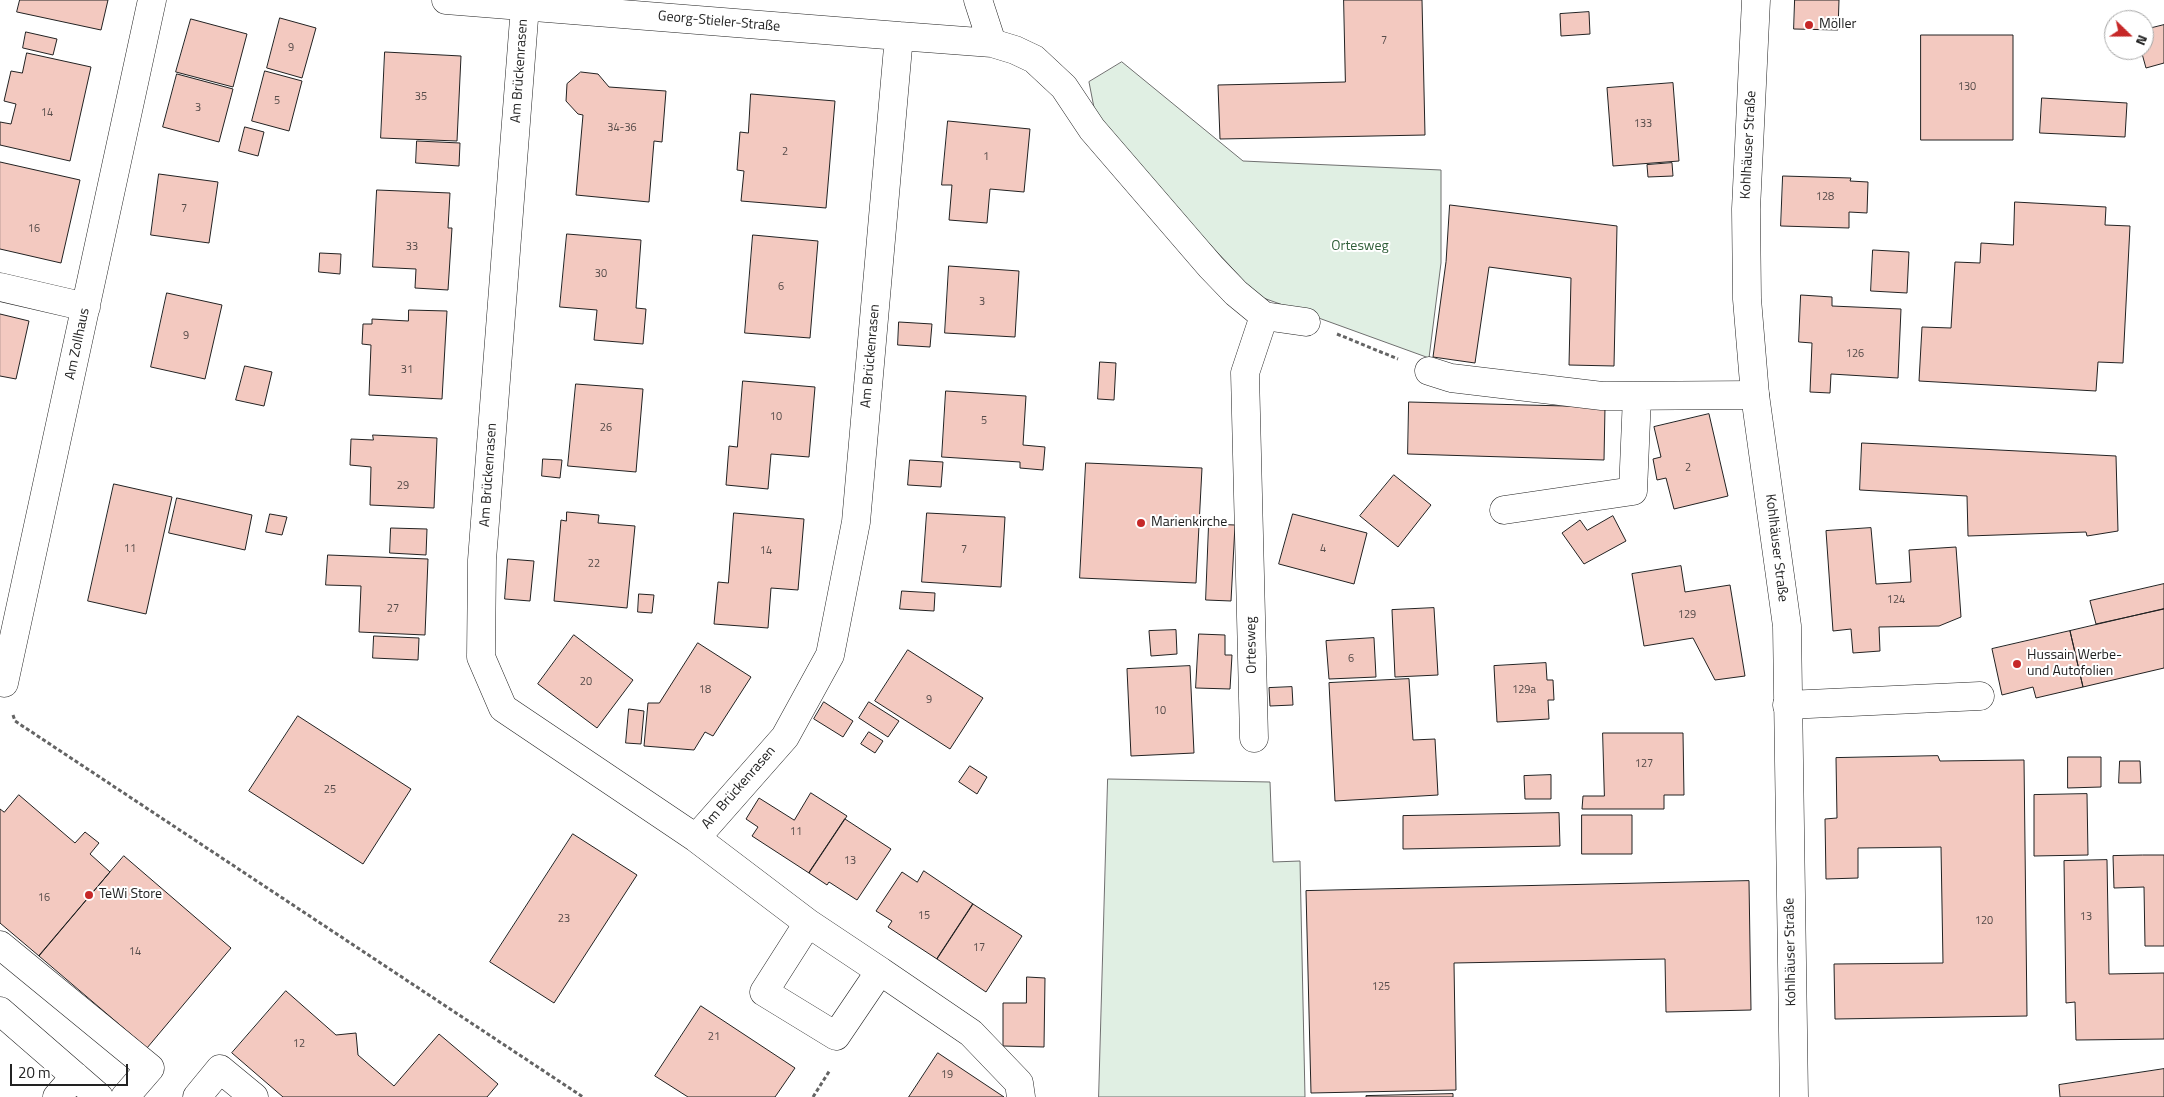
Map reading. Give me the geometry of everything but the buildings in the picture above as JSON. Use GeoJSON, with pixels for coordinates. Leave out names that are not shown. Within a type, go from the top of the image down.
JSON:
{"type":"FeatureCollection","features":[{"type":"Feature","properties":{"kind":"street","name":"Am Zollhaus"},"geometry":{"type":"LineString","coordinates":[[2,683],[152,0]]}},
{"type":"Feature","properties":{"kind":"street","name":"Georg-Stieler-Straße"},"geometry":{"type":"LineString","coordinates":[[446,0],[992,43]]}},
{"type":"Feature","properties":{"kind":"street"},"geometry":{"type":"LineString","coordinates":[[978,0],[992,43],[1034,59],[1064,87],[1092,129],[1205,260],[1236,293],[1264,316],[1306,322]]}},
{"type":"Feature","properties":{"kind":"street","name":"Kohlhäuser Straße"},"geometry":{"type":"LineString","coordinates":[[1756,0],[1746,238],[1747,299],[1755,395],[1786,626],[1794,1097]]}},
{"type":"Feature","properties":{"kind":"street","name":"Am Brückenrasen"},"geometry":{"type":"LineString","coordinates":[[525,6],[482,560],[482,657],[503,708],[696,838],[808,923],[971,1033],[1019,1083],[1021,1097]]}},
{"type":"Feature","properties":{"kind":"street","name":"Am Brückenrasen"},"geometry":{"type":"LineString","coordinates":[[696,838],[784,737],[830,655],[856,522],[898,36]]}},
{"type":"Feature","properties":{"kind":"street"},"geometry":{"type":"LineString","coordinates":[[0,288],[86,307]]}},
{"type":"Feature","properties":{"kind":"street","name":"Ortesweg"},"geometry":{"type":"LineString","coordinates":[[1254,738],[1245,373],[1264,316]]}},
{"type":"Feature","properties":{"kind":"street"},"geometry":{"type":"LineString","coordinates":[[1429,371],[1451,378],[1602,396],[1755,395]]}},
{"type":"Feature","properties":{"kind":"street"},"geometry":{"type":"LineString","coordinates":[[1504,510],[1633,491],[1637,396]]}},
{"type":"Feature","properties":{"kind":"street"},"geometry":{"type":"LineString","coordinates":[[1787,705],[1980,696]]}},
{"type":"Feature","properties":{"kind":"street"},"geometry":{"type":"LineString","coordinates":[[808,923],[764,992],[836,1036],[880,971]]}},
{"type":"Feature","properties":{"kind":"street"},"geometry":{"type":"LineString","coordinates":[[0,944],[150,1068],[125,1097]]}},
{"type":"Feature","properties":{"kind":"street"},"geometry":{"type":"LineString","coordinates":[[0,1011],[99,1097]]}},
{"type":"Feature","properties":{"kind":"street"},"geometry":{"type":"LineString","coordinates":[[197,1097],[220,1069],[254,1097]]}},
{"type":"Feature","properties":{"kind":"street"},"geometry":{"type":"LineString","coordinates":[[57,1097],[75,1076]]}},
{"type":"Feature","properties":{"kind":"path"},"geometry":{"type":"LineString","coordinates":[[1306,322],[1429,371]]}},
{"type":"Feature","properties":{"kind":"path"},"geometry":{"type":"LineString","coordinates":[[2,683],[15,720],[582,1097]]}},
{"type":"Feature","properties":{"kind":"green space","name":"Ortesweg"},"geometry":{"type":"Polygon","coordinates":[[[1122,62],[1243,161],[1441,170],[1441,263],[1429,358],[1258,296],[1097,123],[1089,82],[1122,62]]]}},
{"type":"Feature","properties":{"kind":"green space"},"geometry":{"type":"Polygon","coordinates":[[[1108,779],[1270,782],[1273,862],[1300,861],[1305,1097],[1099,1097],[1108,779]]]}},
{"type":"Feature","properties":{"kind":"place","name":"Möller"},"geometry":{"type":"Point","coordinates":[1809,25]}},
{"type":"Feature","properties":{"kind":"place","name":"Marienkirche"},"geometry":{"type":"Point","coordinates":[1141,523]}},
{"type":"Feature","properties":{"kind":"place","name":"Hussain Werbe- und Autofolien"},"geometry":{"type":"Point","coordinates":[2017,664]}},
{"type":"Feature","properties":{"kind":"place","name":"TeWi Store"},"geometry":{"type":"Point","coordinates":[89,895]}}]}
